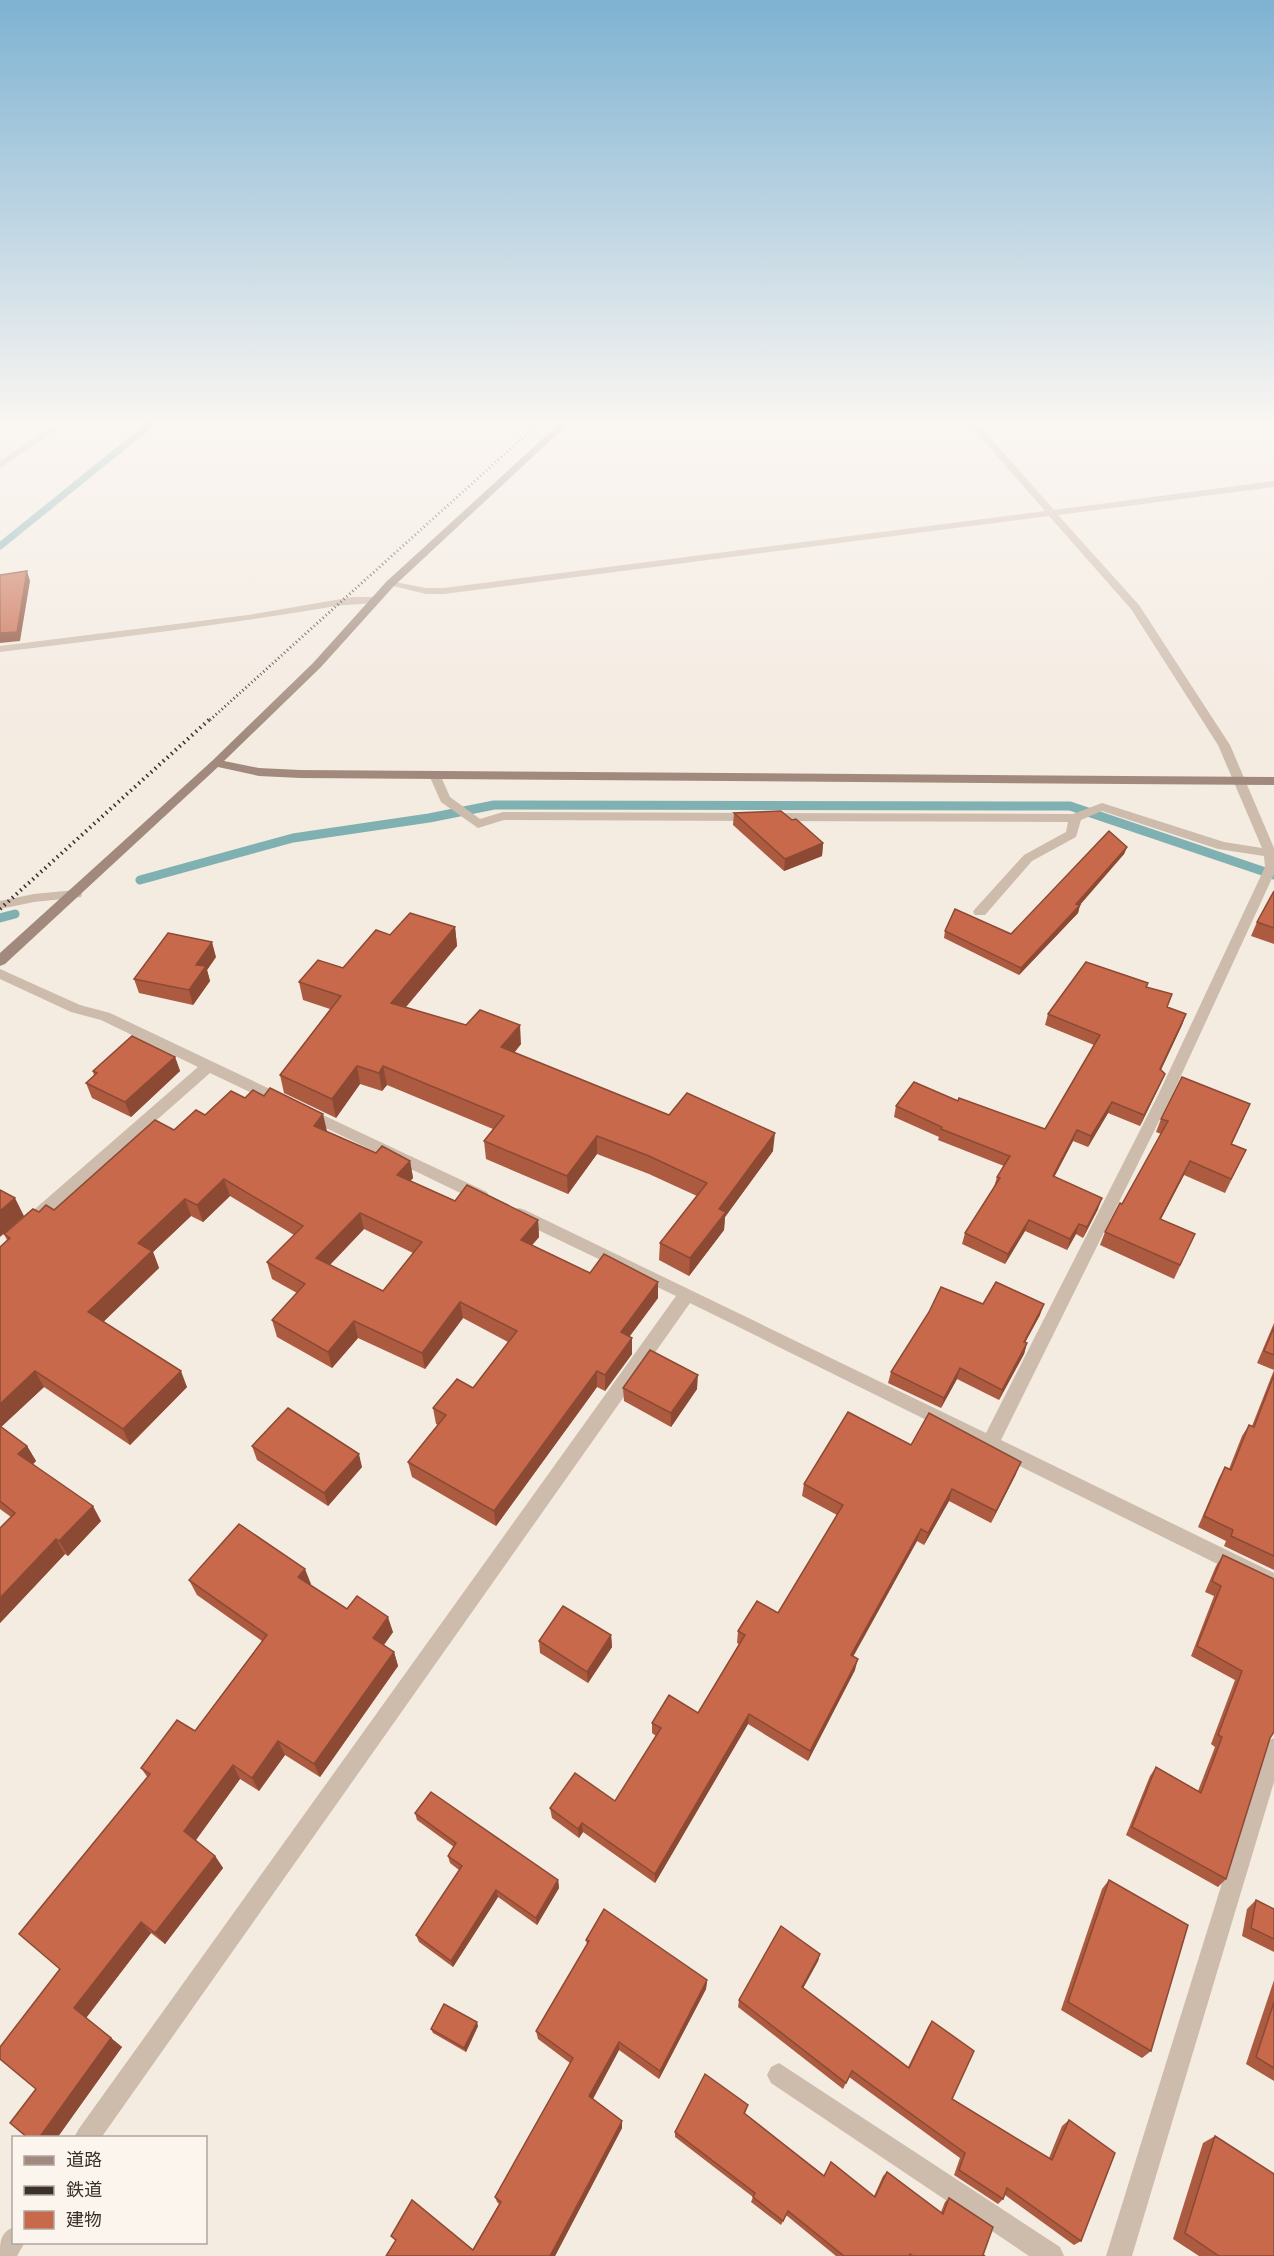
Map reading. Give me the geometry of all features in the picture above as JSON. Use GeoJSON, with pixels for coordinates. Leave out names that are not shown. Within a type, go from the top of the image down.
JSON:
{"type":"FeatureCollection","features":[{"type":"Feature","properties":{"kind":"street"},"geometry":{"type":"LineString","coordinates":[[0,961],[76,894],[216,763],[317,665],[390,585],[450,529]]}},
{"type":"Feature","properties":{"kind":"street"},"geometry":{"type":"LineString","coordinates":[[390,585],[444,591],[919,529]]}},
{"type":"Feature","properties":{"kind":"street"},"geometry":{"type":"LineString","coordinates":[[990,1443],[1166,1093],[1269,878],[1270,853],[1224,745],[1135,607],[1067,529]]}},
{"type":"Feature","properties":{"kind":"street"},"geometry":{"type":"LineString","coordinates":[[0,649],[248,618],[353,600],[375,600]]}},
{"type":"Feature","properties":{"kind":"street"},"geometry":{"type":"LineString","coordinates":[[216,763],[259,772],[300,774],[1274,781]]}},
{"type":"Feature","properties":{"kind":"street"},"geometry":{"type":"LineString","coordinates":[[435,775],[445,799],[478,824],[503,816],[1078,817],[1102,807],[1222,846],[1270,853]]}},
{"type":"Feature","properties":{"kind":"street"},"geometry":{"type":"LineString","coordinates":[[980,912],[1028,858],[1072,834],[1078,817]]}},
{"type":"Feature","properties":{"kind":"street"},"geometry":{"type":"LineString","coordinates":[[0,906],[34,898],[76,894]]}},
{"type":"Feature","properties":{"kind":"street"},"geometry":{"type":"LineString","coordinates":[[0,974],[76,1010],[105,1016],[501,1205],[1274,1583]]}},
{"type":"Feature","properties":{"kind":"street"},"geometry":{"type":"LineString","coordinates":[[26,1226],[207,1065]]}},
{"type":"Feature","properties":{"kind":"street"},"geometry":{"type":"LineString","coordinates":[[87,2136],[687,1294]]}},
{"type":"Feature","properties":{"kind":"street"},"geometry":{"type":"LineString","coordinates":[[1119,2256],[1274,1748]]}},
{"type":"Feature","properties":{"kind":"street"},"geometry":{"type":"LineString","coordinates":[[779,2075],[1051,2256]]}},
{"type":"Feature","properties":{"kind":"street"},"geometry":{"type":"LineString","coordinates":[[1,2256],[12,2242]]}},
{"type":"Feature","properties":{"kind":"building"},"geometry":{"type":"Polygon","coordinates":[[[27,571],[17,632],[0,633],[0,575],[27,571]]]}},
{"type":"Feature","properties":{"kind":"building"},"geometry":{"type":"Polygon","coordinates":[[[781,811],[792,820],[796,819],[823,843],[785,859],[734,813],[781,811]]]}},
{"type":"Feature","properties":{"kind":"building"},"geometry":{"type":"Polygon","coordinates":[[[1109,831],[1127,847],[1076,904],[1080,905],[1021,968],[945,931],[955,909],[1011,934],[1109,831]]]}},
{"type":"Feature","properties":{"kind":"building"},"geometry":{"type":"Polygon","coordinates":[[[1274,891],[1274,928],[1257,922],[1274,891]]]}},
{"type":"Feature","properties":{"kind":"building"},"geometry":{"type":"Polygon","coordinates":[[[410,913],[455,927],[391,1003],[466,1025],[480,1010],[520,1025],[501,1047],[669,1115],[687,1093],[775,1133],[719,1209],[726,1212],[690,1258],[660,1243],[707,1183],[649,1156],[597,1136],[567,1176],[484,1141],[504,1116],[383,1066],[379,1073],[357,1066],[332,1099],[280,1075],[341,996],[299,982],[318,960],[343,968],[376,930],[390,935],[410,913]]]}},
{"type":"Feature","properties":{"kind":"building"},"geometry":{"type":"Polygon","coordinates":[[[168,933],[212,942],[196,965],[206,966],[189,990],[134,979],[168,933]]]}},
{"type":"Feature","properties":{"kind":"building"},"geometry":{"type":"Polygon","coordinates":[[[1086,962],[1148,983],[1146,987],[1172,994],[1167,1007],[1186,1014],[1160,1069],[1165,1074],[1144,1115],[1112,1102],[1091,1136],[1077,1130],[1053,1176],[1102,1198],[1087,1227],[1079,1224],[1070,1239],[1029,1220],[1008,1254],[965,1233],[1000,1178],[997,1177],[1010,1156],[941,1129],[942,1127],[896,1106],[914,1082],[958,1101],[959,1098],[1045,1129],[1100,1035],[1048,1014],[1086,962]]]}},
{"type":"Feature","properties":{"kind":"building"},"geometry":{"type":"Polygon","coordinates":[[[132,1036],[175,1057],[125,1102],[86,1083],[97,1073],[93,1071],[132,1036]]]}},
{"type":"Feature","properties":{"kind":"building"},"geometry":{"type":"Polygon","coordinates":[[[1182,1077],[1250,1104],[1231,1144],[1246,1150],[1231,1179],[1190,1161],[1160,1219],[1195,1234],[1180,1265],[1105,1232],[1168,1121],[1161,1119],[1182,1077]]]}},
{"type":"Feature","properties":{"kind":"building"},"geometry":{"type":"Polygon","coordinates":[[[270,1088],[323,1114],[314,1126],[376,1153],[382,1146],[410,1161],[397,1175],[455,1201],[467,1185],[538,1220],[521,1240],[590,1273],[604,1254],[658,1282],[621,1332],[632,1338],[605,1375],[597,1371],[494,1511],[408,1462],[446,1415],[433,1408],[457,1379],[473,1388],[517,1331],[460,1302],[422,1353],[354,1321],[328,1352],[272,1320],[305,1284],[267,1262],[303,1226],[224,1179],[197,1205],[185,1199],[138,1243],[152,1251],[88,1312],[181,1371],[123,1429],[35,1371],[0,1404],[0,1247],[10,1238],[4,1234],[33,1209],[39,1212],[46,1205],[54,1210],[155,1120],[174,1130],[196,1110],[205,1115],[231,1091],[245,1098],[253,1090],[264,1096],[270,1088]],[[360,1213],[316,1258],[383,1291],[422,1242],[360,1213]]]}},
{"type":"Feature","properties":{"kind":"building"},"geometry":{"type":"Polygon","coordinates":[[[0,1190],[15,1198],[0,1211],[0,1190]]]}},
{"type":"Feature","properties":{"kind":"building"},"geometry":{"type":"Polygon","coordinates":[[[996,1282],[1044,1304],[1024,1342],[1027,1343],[1002,1390],[960,1368],[944,1398],[891,1372],[929,1312],[941,1287],[983,1304],[996,1282]]]}},
{"type":"Feature","properties":{"kind":"building"},"geometry":{"type":"Polygon","coordinates":[[[1274,1327],[1274,1355],[1264,1351],[1274,1327]]]}},
{"type":"Feature","properties":{"kind":"building"},"geometry":{"type":"Polygon","coordinates":[[[650,1350],[698,1375],[671,1413],[623,1388],[650,1350]]]}},
{"type":"Feature","properties":{"kind":"building"},"geometry":{"type":"Polygon","coordinates":[[[1274,1375],[1274,1556],[1231,1536],[1233,1530],[1204,1516],[1225,1467],[1231,1470],[1249,1425],[1254,1427],[1274,1375]]]}},
{"type":"Feature","properties":{"kind":"building"},"geometry":{"type":"Polygon","coordinates":[[[288,1408],[359,1454],[324,1493],[252,1446],[288,1408]]]}},
{"type":"Feature","properties":{"kind":"building"},"geometry":{"type":"Polygon","coordinates":[[[848,1412],[911,1445],[929,1413],[1021,1462],[996,1511],[952,1489],[928,1533],[921,1529],[851,1655],[858,1659],[810,1751],[749,1714],[655,1874],[582,1823],[578,1829],[550,1808],[575,1773],[615,1801],[661,1728],[652,1723],[669,1695],[698,1713],[745,1635],[738,1631],[757,1601],[778,1613],[843,1505],[804,1484],[848,1412]]]}},
{"type":"Feature","properties":{"kind":"building"},"geometry":{"type":"Polygon","coordinates":[[[0,1426],[27,1446],[18,1454],[93,1506],[59,1541],[56,1539],[0,1598],[0,1528],[15,1513],[0,1501],[0,1426]]]}},
{"type":"Feature","properties":{"kind":"building"},"geometry":{"type":"Polygon","coordinates":[[[239,1524],[305,1569],[298,1577],[347,1609],[357,1596],[388,1617],[373,1638],[394,1652],[314,1764],[278,1741],[252,1778],[233,1765],[184,1831],[215,1856],[155,1933],[141,1922],[74,2008],[111,2038],[40,2136],[26,2136],[10,2123],[36,2089],[0,2059],[0,2047],[60,1969],[19,1934],[150,1774],[141,1768],[177,1720],[195,1731],[267,1635],[189,1580],[239,1524]]]}},
{"type":"Feature","properties":{"kind":"building"},"geometry":{"type":"Polygon","coordinates":[[[1223,1555],[1274,1579],[1274,1732],[1270,1738],[1226,1879],[1132,1827],[1156,1767],[1201,1793],[1222,1737],[1218,1735],[1242,1671],[1197,1646],[1221,1586],[1212,1581],[1223,1555]]]}},
{"type":"Feature","properties":{"kind":"building"},"geometry":{"type":"Polygon","coordinates":[[[563,1606],[611,1635],[587,1672],[539,1641],[563,1606]]]}},
{"type":"Feature","properties":{"kind":"building"},"geometry":{"type":"Polygon","coordinates":[[[431,1792],[558,1880],[536,1918],[496,1890],[451,1961],[416,1935],[462,1866],[448,1856],[456,1843],[415,1813],[431,1792]]]}},
{"type":"Feature","properties":{"kind":"building"},"geometry":{"type":"Polygon","coordinates":[[[1109,1880],[1188,1925],[1151,2051],[1068,2002],[1109,1880]]]}},
{"type":"Feature","properties":{"kind":"building"},"geometry":{"type":"Polygon","coordinates":[[[1256,1900],[1274,1909],[1274,1939],[1251,1928],[1256,1900]]]}},
{"type":"Feature","properties":{"kind":"building"},"geometry":{"type":"Polygon","coordinates":[[[604,1909],[707,1980],[660,2071],[619,2042],[589,2096],[622,2121],[550,2256],[386,2256],[396,2240],[391,2236],[412,2200],[473,2250],[501,2202],[495,2197],[573,2058],[536,2031],[589,1941],[586,1940],[604,1909]]]}},
{"type":"Feature","properties":{"kind":"building"},"geometry":{"type":"Polygon","coordinates":[[[781,1926],[820,1954],[802,1987],[909,2068],[932,2021],[974,2051],[952,2099],[1052,2160],[1069,2120],[1115,2153],[1081,2241],[1007,2188],[1003,2199],[959,2170],[965,2153],[852,2071],[846,2083],[739,2000],[781,1926]]]}},
{"type":"Feature","properties":{"kind":"building"},"geometry":{"type":"Polygon","coordinates":[[[1274,2002],[1274,2068],[1256,2057],[1274,2002]]]}},
{"type":"Feature","properties":{"kind":"building"},"geometry":{"type":"Polygon","coordinates":[[[444,2004],[477,2022],[464,2048],[431,2029],[444,2004]]]}},
{"type":"Feature","properties":{"kind":"building"},"geometry":{"type":"Polygon","coordinates":[[[705,2074],[748,2105],[744,2113],[824,2176],[831,2162],[875,2197],[887,2172],[943,2214],[949,2198],[993,2227],[983,2255],[985,2256],[913,2256],[910,2254],[909,2256],[844,2256],[788,2211],[783,2221],[753,2197],[755,2193],[675,2132],[705,2074]]]}},
{"type":"Feature","properties":{"kind":"building"},"geometry":{"type":"Polygon","coordinates":[[[1215,2136],[1274,2174],[1274,2256],[1219,2256],[1185,2233],[1215,2136]]]}},
{"type":"Feature","properties":{"kind":"waterway"},"geometry":{"type":"LineString","coordinates":[[0,546],[21,529]]}},
{"type":"Feature","properties":{"kind":"waterway"},"geometry":{"type":"LineString","coordinates":[[140,880],[293,838],[429,818],[494,805],[1070,806],[1274,875]]}},
{"type":"Feature","properties":{"kind":"waterway"},"geometry":{"type":"LineString","coordinates":[[0,918],[15,914]]}},
{"type":"Feature","properties":{"kind":"railway"},"geometry":{"type":"LineString","coordinates":[[210,720],[421,529]]}},
{"type":"Feature","properties":{"kind":"railway"},"geometry":{"type":"LineString","coordinates":[[0,909],[211,718]]}}]}
